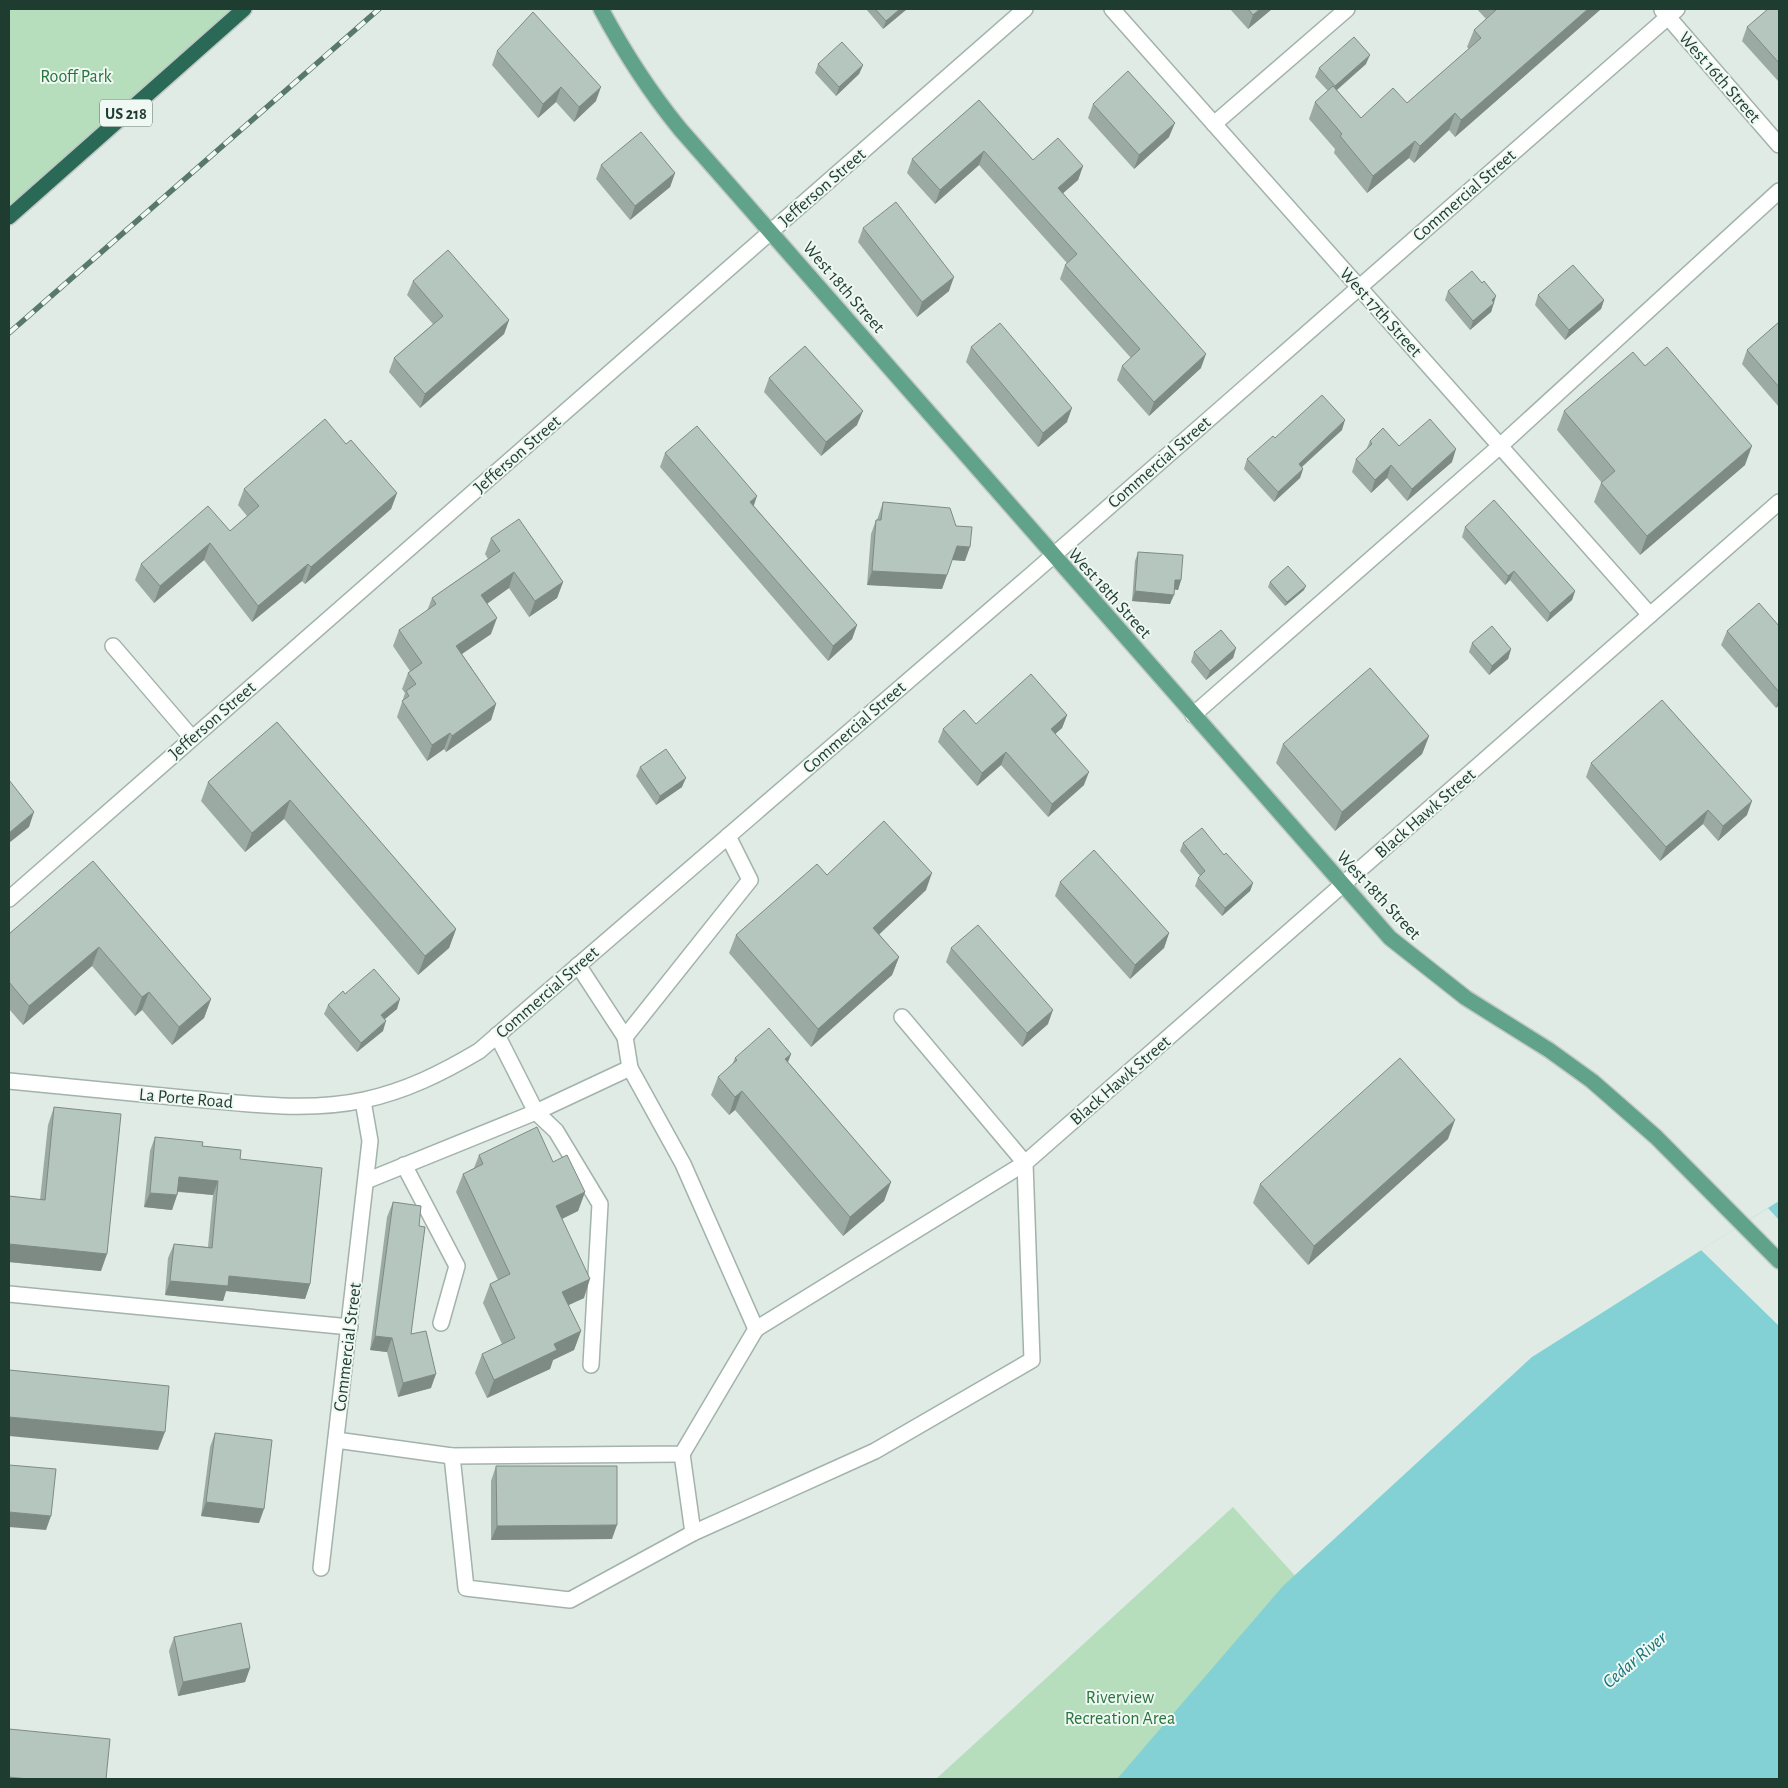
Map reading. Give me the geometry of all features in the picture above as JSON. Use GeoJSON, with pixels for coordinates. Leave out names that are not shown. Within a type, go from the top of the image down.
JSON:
{"type":"FeatureCollection","features":[{"type":"Feature","properties":{"kind":"highway","name":"US 218"},"geometry":{"type":"LineString","coordinates":[[9,217],[244,9]]}},
{"type":"Feature","properties":{"kind":"main road","name":"West 18th Street"},"geometry":{"type":"LineString","coordinates":[[601,9],[625,53],[653,95],[680,129],[1052,556],[1390,938],[1466,998],[1549,1050],[1592,1081],[1656,1137],[1779,1261]]}},
{"type":"Feature","properties":{"kind":"street","name":"Jefferson Street"},"geometry":{"type":"LineString","coordinates":[[9,899],[1025,9]]}},
{"type":"Feature","properties":{"kind":"street","name":"West 17th Street"},"geometry":{"type":"LineString","coordinates":[[1112,9],[1650,615]]}},
{"type":"Feature","properties":{"kind":"street"},"geometry":{"type":"LineString","coordinates":[[1214,124],[1347,9]]}},
{"type":"Feature","properties":{"kind":"street","name":"West 16th Street"},"geometry":{"type":"LineString","coordinates":[[1668,11],[1779,145]]}},
{"type":"Feature","properties":{"kind":"street","name":"Commercial Street"},"geometry":{"type":"LineString","coordinates":[[321,1568],[370,1141],[363,1101],[402,1090],[434,1077],[479,1051],[1052,556],[1359,287],[1668,11]]}},
{"type":"Feature","properties":{"kind":"street"},"geometry":{"type":"LineString","coordinates":[[1193,715],[1500,446],[1779,190]]}},
{"type":"Feature","properties":{"kind":"street","name":"Black Hawk Street"},"geometry":{"type":"LineString","coordinates":[[756,1329],[1025,1163],[1779,502]]}},
{"type":"Feature","properties":{"kind":"street"},"geometry":{"type":"LineString","coordinates":[[113,646],[192,738]]}},
{"type":"Feature","properties":{"kind":"street"},"geometry":{"type":"LineString","coordinates":[[625,1037],[750,880],[728,836]]}},
{"type":"Feature","properties":{"kind":"street"},"geometry":{"type":"LineString","coordinates":[[578,965],[625,1037],[630,1068],[683,1164],[756,1329],[682,1454],[693,1533]]}},
{"type":"Feature","properties":{"kind":"street"},"geometry":{"type":"LineString","coordinates":[[452,1456],[466,1588],[570,1600],[693,1533],[875,1451],[1032,1360],[1025,1163],[902,1017]]}},
{"type":"Feature","properties":{"kind":"street"},"geometry":{"type":"LineString","coordinates":[[497,1035],[536,1112],[556,1131],[600,1204],[591,1365]]}},
{"type":"Feature","properties":{"kind":"street"},"geometry":{"type":"LineString","coordinates":[[366,1181],[536,1112],[630,1068]]}},
{"type":"Feature","properties":{"kind":"street","name":"La Porte Road"},"geometry":{"type":"LineString","coordinates":[[9,1081],[260,1105],[313,1106],[363,1101]]}},
{"type":"Feature","properties":{"kind":"street"},"geometry":{"type":"LineString","coordinates":[[404,1165],[457,1266],[441,1323]]}},
{"type":"Feature","properties":{"kind":"street"},"geometry":{"type":"LineString","coordinates":[[9,1294],[350,1326]]}},
{"type":"Feature","properties":{"kind":"street"},"geometry":{"type":"LineString","coordinates":[[336,1440],[452,1456],[682,1454]]}},
{"type":"Feature","properties":{"kind":"green space","name":"Rooff Park"},"geometry":{"type":"Polygon","coordinates":[[[9,9],[253,9],[9,223],[9,9]]]}},
{"type":"Feature","properties":{"kind":"green space","name":"Riverview Recreation Area"},"geometry":{"type":"Polygon","coordinates":[[[1233,1507],[1316,1599],[1149,1779],[936,1779],[1233,1507]]]}},
{"type":"Feature","properties":{"kind":"water","name":"Cedar River"},"geometry":{"type":"Polygon","coordinates":[[[1779,1201],[1779,1779],[1117,1779],[1283,1586],[1532,1357],[1779,1201]]]}},
{"type":"Feature","properties":{"kind":"pier"},"geometry":{"type":"Polygon","coordinates":[[[1768,1208],[1779,1220],[1779,1326],[1701,1250],[1768,1208]]]}},
{"type":"Feature","properties":{"kind":"building"},"geometry":{"type":"Polygon","coordinates":[[[875,9],[900,9],[886,21],[875,9]]]}},
{"type":"Feature","properties":{"kind":"building"},"geometry":{"type":"Polygon","coordinates":[[[1248,9],[1260,9],[1253,15],[1248,9]]]}},
{"type":"Feature","properties":{"kind":"building"},"geometry":{"type":"Polygon","coordinates":[[[1497,9],[1588,9],[1461,120],[1455,113],[1420,146],[1415,141],[1373,176],[1340,136],[1342,134],[1315,102],[1333,86],[1361,118],[1393,88],[1407,103],[1481,38],[1474,30],[1497,9]]]}},
{"type":"Feature","properties":{"kind":"building"},"geometry":{"type":"Polygon","coordinates":[[[1768,9],[1779,9],[1779,63],[1747,27],[1768,9]]]}},
{"type":"Feature","properties":{"kind":"building"},"geometry":{"type":"Polygon","coordinates":[[[533,12],[601,87],[579,107],[561,87],[543,104],[497,51],[533,12]]]}},
{"type":"Feature","properties":{"kind":"building"},"geometry":{"type":"Polygon","coordinates":[[[1354,37],[1370,55],[1335,86],[1319,68],[1354,37]]]}},
{"type":"Feature","properties":{"kind":"building"},"geometry":{"type":"Polygon","coordinates":[[[842,42],[863,65],[839,87],[818,64],[842,42]]]}},
{"type":"Feature","properties":{"kind":"building"},"geometry":{"type":"Polygon","coordinates":[[[1128,71],[1175,123],[1139,155],[1093,104],[1128,71]]]}},
{"type":"Feature","properties":{"kind":"building"},"geometry":{"type":"Polygon","coordinates":[[[979,100],[1033,160],[1058,138],[1083,166],[1058,188],[1206,354],[1154,402],[1122,366],[1140,349],[1065,265],[1077,254],[984,151],[940,190],[912,159],[979,100]]]}},
{"type":"Feature","properties":{"kind":"building"},"geometry":{"type":"Polygon","coordinates":[[[641,132],[675,173],[635,206],[601,165],[641,132]]]}},
{"type":"Feature","properties":{"kind":"building"},"geometry":{"type":"Polygon","coordinates":[[[896,202],[954,277],[922,302],[863,228],[896,202]]]}},
{"type":"Feature","properties":{"kind":"building"},"geometry":{"type":"Polygon","coordinates":[[[448,250],[509,320],[425,394],[394,358],[443,316],[413,281],[448,250]]]}},
{"type":"Feature","properties":{"kind":"building"},"geometry":{"type":"Polygon","coordinates":[[[1573,265],[1604,300],[1569,330],[1538,295],[1573,265]]]}},
{"type":"Feature","properties":{"kind":"building"},"geometry":{"type":"Polygon","coordinates":[[[1472,271],[1482,283],[1484,281],[1496,296],[1492,300],[1494,303],[1473,321],[1448,291],[1472,271]]]}},
{"type":"Feature","properties":{"kind":"building"},"geometry":{"type":"Polygon","coordinates":[[[1779,322],[1779,387],[1747,350],[1779,322]]]}},
{"type":"Feature","properties":{"kind":"building"},"geometry":{"type":"Polygon","coordinates":[[[1000,323],[1072,408],[1043,433],[971,347],[1000,323]]]}},
{"type":"Feature","properties":{"kind":"building"},"geometry":{"type":"Polygon","coordinates":[[[805,346],[863,411],[826,442],[769,378],[805,346]]]}},
{"type":"Feature","properties":{"kind":"building"},"geometry":{"type":"Polygon","coordinates":[[[1667,347],[1752,446],[1647,536],[1601,483],[1615,471],[1564,411],[1633,352],[1645,366],[1667,347]]]}},
{"type":"Feature","properties":{"kind":"building"},"geometry":{"type":"Polygon","coordinates":[[[1322,395],[1345,420],[1299,464],[1303,469],[1278,492],[1247,459],[1273,436],[1275,438],[1322,395]]]}},
{"type":"Feature","properties":{"kind":"building"},"geometry":{"type":"Polygon","coordinates":[[[325,419],[346,444],[351,440],[397,493],[311,567],[308,564],[258,606],[210,543],[160,586],[141,564],[208,506],[230,531],[259,506],[244,489],[325,419]]]}},
{"type":"Feature","properties":{"kind":"building"},"geometry":{"type":"Polygon","coordinates":[[[1430,419],[1456,449],[1412,489],[1391,465],[1375,480],[1356,459],[1372,444],[1370,441],[1383,428],[1399,446],[1430,419]]]}},
{"type":"Feature","properties":{"kind":"building"},"geometry":{"type":"Polygon","coordinates":[[[697,426],[757,496],[750,502],[857,625],[833,646],[665,453],[697,426]]]}},
{"type":"Feature","properties":{"kind":"building"},"geometry":{"type":"Polygon","coordinates":[[[1494,500],[1575,591],[1550,613],[1514,571],[1508,576],[1465,527],[1494,500]]]}},
{"type":"Feature","properties":{"kind":"building"},"geometry":{"type":"Polygon","coordinates":[[[883,502],[950,508],[956,526],[972,527],[970,547],[957,546],[947,575],[872,571],[876,520],[881,520],[883,502]]]}},
{"type":"Feature","properties":{"kind":"building"},"geometry":{"type":"Polygon","coordinates":[[[519,519],[563,582],[535,601],[514,572],[481,595],[497,618],[456,646],[496,704],[452,736],[450,733],[432,745],[402,701],[409,696],[406,691],[416,684],[408,673],[422,663],[399,630],[436,604],[432,598],[500,551],[491,538],[519,519]]]}},
{"type":"Feature","properties":{"kind":"building"},"geometry":{"type":"Polygon","coordinates":[[[1138,552],[1183,555],[1181,580],[1175,580],[1174,595],[1135,591],[1138,552]]]}},
{"type":"Feature","properties":{"kind":"building"},"geometry":{"type":"Polygon","coordinates":[[[1288,566],[1306,586],[1287,602],[1270,582],[1288,566]]]}},
{"type":"Feature","properties":{"kind":"building"},"geometry":{"type":"Polygon","coordinates":[[[1759,603],[1779,626],[1779,692],[1727,631],[1759,603]]]}},
{"type":"Feature","properties":{"kind":"building"},"geometry":{"type":"Polygon","coordinates":[[[1492,626],[1511,649],[1492,666],[1472,643],[1492,626]]]}},
{"type":"Feature","properties":{"kind":"building"},"geometry":{"type":"Polygon","coordinates":[[[1221,630],[1236,648],[1210,671],[1194,652],[1221,630]]]}},
{"type":"Feature","properties":{"kind":"building"},"geometry":{"type":"Polygon","coordinates":[[[1370,668],[1429,736],[1342,812],[1283,744],[1370,668]]]}},
{"type":"Feature","properties":{"kind":"building"},"geometry":{"type":"Polygon","coordinates":[[[1031,674],[1067,715],[1051,729],[1089,772],[1052,804],[1006,752],[982,773],[943,729],[964,710],[976,724],[1031,674]]]}},
{"type":"Feature","properties":{"kind":"building"},"geometry":{"type":"Polygon","coordinates":[[[1662,700],[1752,801],[1723,826],[1708,810],[1666,847],[1591,763],[1662,700]]]}},
{"type":"Feature","properties":{"kind":"building"},"geometry":{"type":"Polygon","coordinates":[[[277,722],[456,929],[425,956],[290,800],[252,833],[208,782],[277,722]]]}},
{"type":"Feature","properties":{"kind":"building"},"geometry":{"type":"Polygon","coordinates":[[[666,749],[686,778],[660,796],[640,767],[666,749]]]}},
{"type":"Feature","properties":{"kind":"building"},"geometry":{"type":"Polygon","coordinates":[[[9,780],[34,812],[9,833],[9,780]]]}},
{"type":"Feature","properties":{"kind":"building"},"geometry":{"type":"Polygon","coordinates":[[[884,821],[932,873],[873,928],[899,957],[818,1029],[736,935],[817,864],[827,875],[884,821]]]}},
{"type":"Feature","properties":{"kind":"building"},"geometry":{"type":"Polygon","coordinates":[[[1202,828],[1224,855],[1226,853],[1253,883],[1225,908],[1198,878],[1205,871],[1183,843],[1202,828]]]}},
{"type":"Feature","properties":{"kind":"building"},"geometry":{"type":"Polygon","coordinates":[[[1094,850],[1169,933],[1135,965],[1060,882],[1094,850]]]}},
{"type":"Feature","properties":{"kind":"building"},"geometry":{"type":"Polygon","coordinates":[[[93,861],[211,999],[179,1027],[149,992],[142,997],[99,947],[29,1006],[9,982],[9,934],[93,861]]]}},
{"type":"Feature","properties":{"kind":"building"},"geometry":{"type":"Polygon","coordinates":[[[978,925],[1053,1010],[1027,1033],[951,948],[978,925]]]}},
{"type":"Feature","properties":{"kind":"building"},"geometry":{"type":"Polygon","coordinates":[[[374,969],[400,999],[381,1015],[386,1021],[361,1043],[328,1005],[343,991],[345,994],[374,969]]]}},
{"type":"Feature","properties":{"kind":"building"},"geometry":{"type":"Polygon","coordinates":[[[769,1028],[791,1054],[785,1059],[891,1182],[850,1217],[742,1091],[735,1097],[718,1077],[737,1060],[735,1058],[769,1028]]]}},
{"type":"Feature","properties":{"kind":"building"},"geometry":{"type":"Polygon","coordinates":[[[1400,1058],[1455,1120],[1314,1246],[1260,1184],[1400,1058]]]}},
{"type":"Feature","properties":{"kind":"building"},"geometry":{"type":"Polygon","coordinates":[[[54,1107],[121,1114],[107,1254],[9,1244],[9,1196],[45,1200],[54,1107]]]}},
{"type":"Feature","properties":{"kind":"building"},"geometry":{"type":"Polygon","coordinates":[[[537,1127],[553,1162],[567,1155],[585,1192],[556,1206],[590,1279],[562,1292],[581,1331],[554,1344],[557,1350],[494,1380],[482,1354],[515,1338],[490,1284],[510,1274],[463,1174],[483,1164],[479,1155],[537,1127]]]}},
{"type":"Feature","properties":{"kind":"building"},"geometry":{"type":"Polygon","coordinates":[[[155,1137],[203,1142],[202,1146],[241,1150],[240,1159],[322,1168],[310,1284],[229,1276],[228,1286],[170,1281],[174,1244],[212,1248],[218,1181],[179,1177],[177,1195],[150,1193],[155,1137]]]}},
{"type":"Feature","properties":{"kind":"building"},"geometry":{"type":"Polygon","coordinates":[[[393,1202],[421,1206],[419,1226],[425,1227],[411,1334],[426,1331],[436,1374],[403,1383],[392,1338],[375,1336],[393,1202]]]}},
{"type":"Feature","properties":{"kind":"building"},"geometry":{"type":"Polygon","coordinates":[[[9,1370],[169,1386],[165,1432],[9,1417],[9,1370]]]}},
{"type":"Feature","properties":{"kind":"building"},"geometry":{"type":"Polygon","coordinates":[[[215,1433],[272,1440],[264,1509],[206,1502],[215,1433]]]}},
{"type":"Feature","properties":{"kind":"building"},"geometry":{"type":"Polygon","coordinates":[[[9,1465],[56,1469],[51,1516],[9,1512],[9,1465]]]}},
{"type":"Feature","properties":{"kind":"building"},"geometry":{"type":"Polygon","coordinates":[[[496,1466],[617,1466],[617,1525],[497,1526],[496,1466]]]}},
{"type":"Feature","properties":{"kind":"building"},"geometry":{"type":"Polygon","coordinates":[[[241,1623],[250,1668],[183,1682],[174,1637],[241,1623]]]}},
{"type":"Feature","properties":{"kind":"building"},"geometry":{"type":"Polygon","coordinates":[[[9,1729],[110,1739],[106,1779],[28,1779],[9,1777],[9,1729]]]}},
{"type":"Feature","properties":{"kind":"railway"},"geometry":{"type":"LineString","coordinates":[[9,333],[379,9]]}}]}
